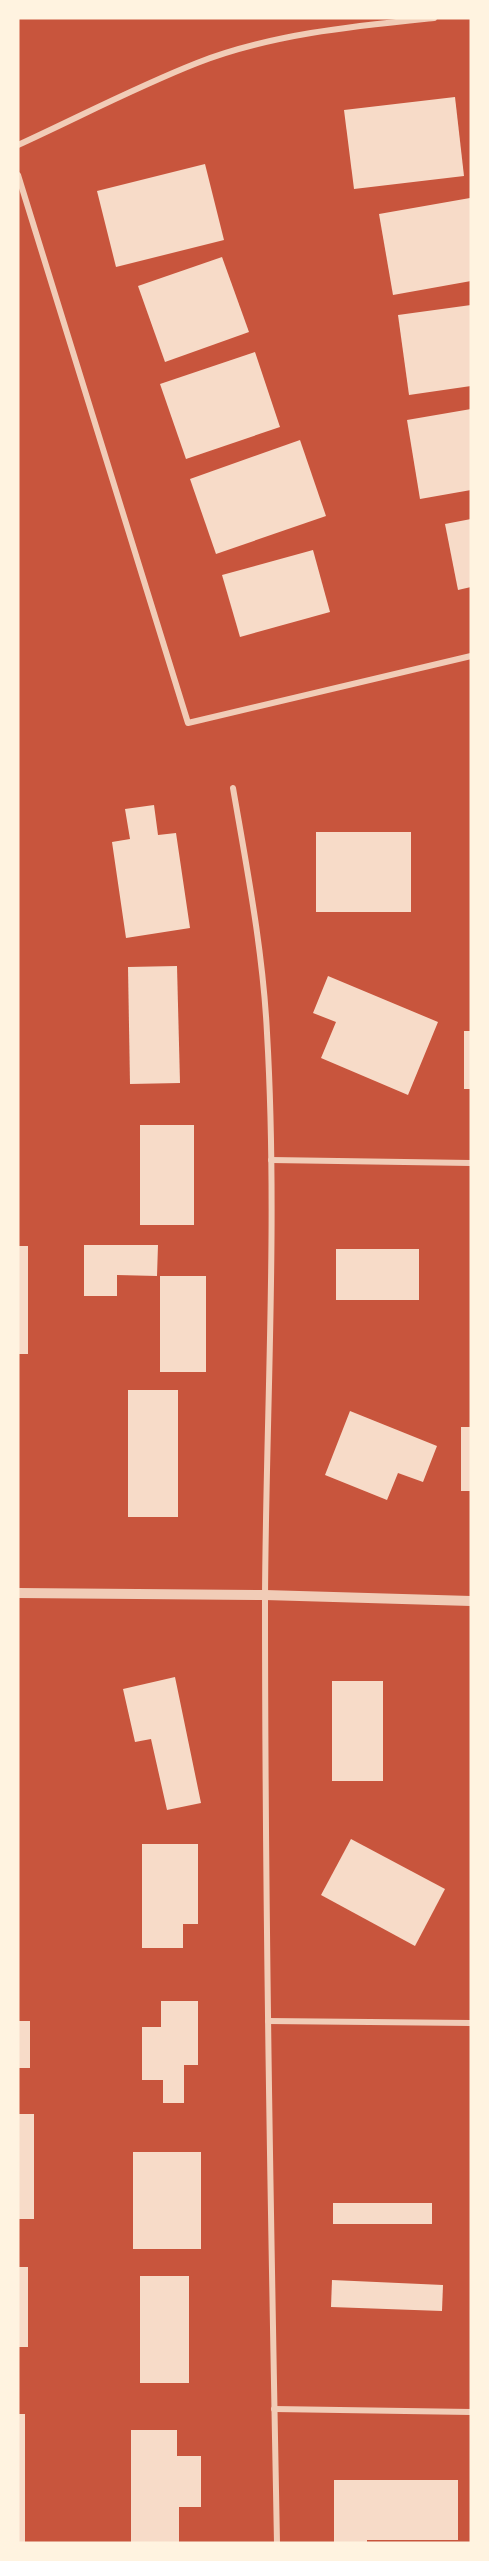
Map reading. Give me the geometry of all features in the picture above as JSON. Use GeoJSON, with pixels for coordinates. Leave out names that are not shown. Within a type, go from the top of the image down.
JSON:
{"type":"FeatureCollection","features":[{"type":"Feature","properties":{"kind":"street"},"geometry":{"type":"LineString","coordinates":[[18,145],[198,63],[273,41],[369,25],[434,18]]}},
{"type":"Feature","properties":{"kind":"street"},"geometry":{"type":"LineString","coordinates":[[18,175],[188,723],[471,656]]}},
{"type":"Feature","properties":{"kind":"street"},"geometry":{"type":"LineString","coordinates":[[233,788],[252,898],[267,1029],[272,1160],[266,1595],[268,2021],[277,2543]]}},
{"type":"Feature","properties":{"kind":"street"},"geometry":{"type":"LineString","coordinates":[[272,1160],[471,1163]]}},
{"type":"Feature","properties":{"kind":"street"},"geometry":{"type":"LineString","coordinates":[[18,1593],[266,1595],[471,1601]]}},
{"type":"Feature","properties":{"kind":"street"},"geometry":{"type":"LineString","coordinates":[[268,2021],[471,2023]]}},
{"type":"Feature","properties":{"kind":"street"},"geometry":{"type":"LineString","coordinates":[[274,2409],[471,2412]]}},
{"type":"Feature","properties":{"kind":"building"},"geometry":{"type":"Polygon","coordinates":[[[455,97],[464,176],[354,189],[344,110],[455,97]]]}},
{"type":"Feature","properties":{"kind":"building"},"geometry":{"type":"Polygon","coordinates":[[[205,164],[224,240],[116,267],[97,191],[205,164]]]}},
{"type":"Feature","properties":{"kind":"building"},"geometry":{"type":"Polygon","coordinates":[[[470,198],[471,281],[393,295],[379,214],[470,198]]]}},
{"type":"Feature","properties":{"kind":"building"},"geometry":{"type":"Polygon","coordinates":[[[222,257],[249,332],[165,362],[138,286],[222,257]]]}},
{"type":"Feature","properties":{"kind":"building"},"geometry":{"type":"Polygon","coordinates":[[[471,305],[471,386],[409,395],[398,315],[471,305]]]}},
{"type":"Feature","properties":{"kind":"building"},"geometry":{"type":"Polygon","coordinates":[[[255,352],[280,427],[186,459],[160,384],[255,352]]]}},
{"type":"Feature","properties":{"kind":"building"},"geometry":{"type":"Polygon","coordinates":[[[471,409],[471,490],[420,499],[407,420],[471,409]]]}},
{"type":"Feature","properties":{"kind":"building"},"geometry":{"type":"Polygon","coordinates":[[[300,440],[326,516],[216,554],[190,479],[300,440]]]}},
{"type":"Feature","properties":{"kind":"building"},"geometry":{"type":"Polygon","coordinates":[[[471,519],[471,587],[458,590],[445,524],[471,519]]]}},
{"type":"Feature","properties":{"kind":"building"},"geometry":{"type":"Polygon","coordinates":[[[313,550],[330,612],[240,637],[222,575],[313,550]]]}},
{"type":"Feature","properties":{"kind":"building"},"geometry":{"type":"Polygon","coordinates":[[[154,805],[158,835],[176,833],[190,928],[126,938],[112,842],[130,839],[125,809],[154,805]]]}},
{"type":"Feature","properties":{"kind":"building"},"geometry":{"type":"Polygon","coordinates":[[[316,832],[411,832],[411,912],[316,912],[316,832]]]}},
{"type":"Feature","properties":{"kind":"building"},"geometry":{"type":"Polygon","coordinates":[[[177,966],[180,1083],[130,1084],[128,967],[177,966]]]}},
{"type":"Feature","properties":{"kind":"building"},"geometry":{"type":"Polygon","coordinates":[[[328,976],[438,1022],[408,1095],[321,1058],[336,1022],[313,1013],[328,976]]]}},
{"type":"Feature","properties":{"kind":"building"},"geometry":{"type":"Polygon","coordinates":[[[464,1031],[471,1031],[471,1089],[464,1089],[464,1031]]]}},
{"type":"Feature","properties":{"kind":"building"},"geometry":{"type":"Polygon","coordinates":[[[140,1125],[194,1125],[194,1225],[140,1225],[140,1125]]]}},
{"type":"Feature","properties":{"kind":"building"},"geometry":{"type":"Polygon","coordinates":[[[84,1245],[158,1245],[157,1276],[117,1275],[117,1296],[84,1296],[84,1245]]]}},
{"type":"Feature","properties":{"kind":"building"},"geometry":{"type":"Polygon","coordinates":[[[18,1246],[28,1246],[28,1354],[18,1354],[18,1246]]]}},
{"type":"Feature","properties":{"kind":"building"},"geometry":{"type":"Polygon","coordinates":[[[336,1249],[419,1249],[419,1300],[336,1300],[336,1249]]]}},
{"type":"Feature","properties":{"kind":"building"},"geometry":{"type":"Polygon","coordinates":[[[160,1276],[206,1276],[206,1372],[160,1372],[160,1276]]]}},
{"type":"Feature","properties":{"kind":"building"},"geometry":{"type":"Polygon","coordinates":[[[128,1390],[178,1390],[178,1517],[128,1517],[128,1390]]]}},
{"type":"Feature","properties":{"kind":"building"},"geometry":{"type":"Polygon","coordinates":[[[350,1411],[437,1446],[423,1482],[398,1473],[387,1500],[325,1475],[350,1411]]]}},
{"type":"Feature","properties":{"kind":"building"},"geometry":{"type":"Polygon","coordinates":[[[461,1427],[471,1427],[471,1491],[461,1491],[461,1427]]]}},
{"type":"Feature","properties":{"kind":"building"},"geometry":{"type":"Polygon","coordinates":[[[175,1677],[201,1803],[167,1810],[151,1739],[135,1742],[123,1689],[175,1677]]]}},
{"type":"Feature","properties":{"kind":"building"},"geometry":{"type":"Polygon","coordinates":[[[332,1681],[383,1681],[383,1781],[332,1781],[332,1681]]]}},
{"type":"Feature","properties":{"kind":"building"},"geometry":{"type":"Polygon","coordinates":[[[351,1839],[445,1889],[415,1946],[321,1895],[351,1839]]]}},
{"type":"Feature","properties":{"kind":"building"},"geometry":{"type":"Polygon","coordinates":[[[142,1844],[198,1844],[198,1924],[183,1924],[183,1948],[142,1948],[142,1844]]]}},
{"type":"Feature","properties":{"kind":"building"},"geometry":{"type":"Polygon","coordinates":[[[161,2001],[198,2001],[198,2065],[184,2065],[184,2103],[163,2103],[163,2080],[142,2080],[142,2027],[161,2027],[161,2001]]]}},
{"type":"Feature","properties":{"kind":"building"},"geometry":{"type":"Polygon","coordinates":[[[18,2021],[30,2021],[30,2068],[18,2068],[18,2021]]]}},
{"type":"Feature","properties":{"kind":"building"},"geometry":{"type":"Polygon","coordinates":[[[18,2114],[34,2114],[34,2219],[18,2219],[18,2114]]]}},
{"type":"Feature","properties":{"kind":"building"},"geometry":{"type":"Polygon","coordinates":[[[133,2152],[201,2152],[201,2249],[133,2249],[133,2152]]]}},
{"type":"Feature","properties":{"kind":"building"},"geometry":{"type":"Polygon","coordinates":[[[333,2203],[432,2203],[432,2224],[333,2224],[333,2203]]]}},
{"type":"Feature","properties":{"kind":"building"},"geometry":{"type":"Polygon","coordinates":[[[18,2267],[28,2267],[28,2347],[18,2347],[18,2267]]]}},
{"type":"Feature","properties":{"kind":"building"},"geometry":{"type":"Polygon","coordinates":[[[140,2276],[189,2276],[189,2383],[140,2383],[140,2276]]]}},
{"type":"Feature","properties":{"kind":"building"},"geometry":{"type":"Polygon","coordinates":[[[332,2280],[443,2285],[442,2311],[331,2307],[332,2280]]]}},
{"type":"Feature","properties":{"kind":"building"},"geometry":{"type":"Polygon","coordinates":[[[18,2414],[25,2414],[25,2542],[18,2542],[18,2414]]]}},
{"type":"Feature","properties":{"kind":"building"},"geometry":{"type":"Polygon","coordinates":[[[131,2430],[177,2430],[177,2456],[201,2456],[201,2507],[179,2507],[179,2543],[131,2543],[131,2430]]]}},
{"type":"Feature","properties":{"kind":"building"},"geometry":{"type":"Polygon","coordinates":[[[334,2480],[458,2480],[458,2540],[367,2540],[367,2543],[334,2543],[334,2480]]]}}]}
